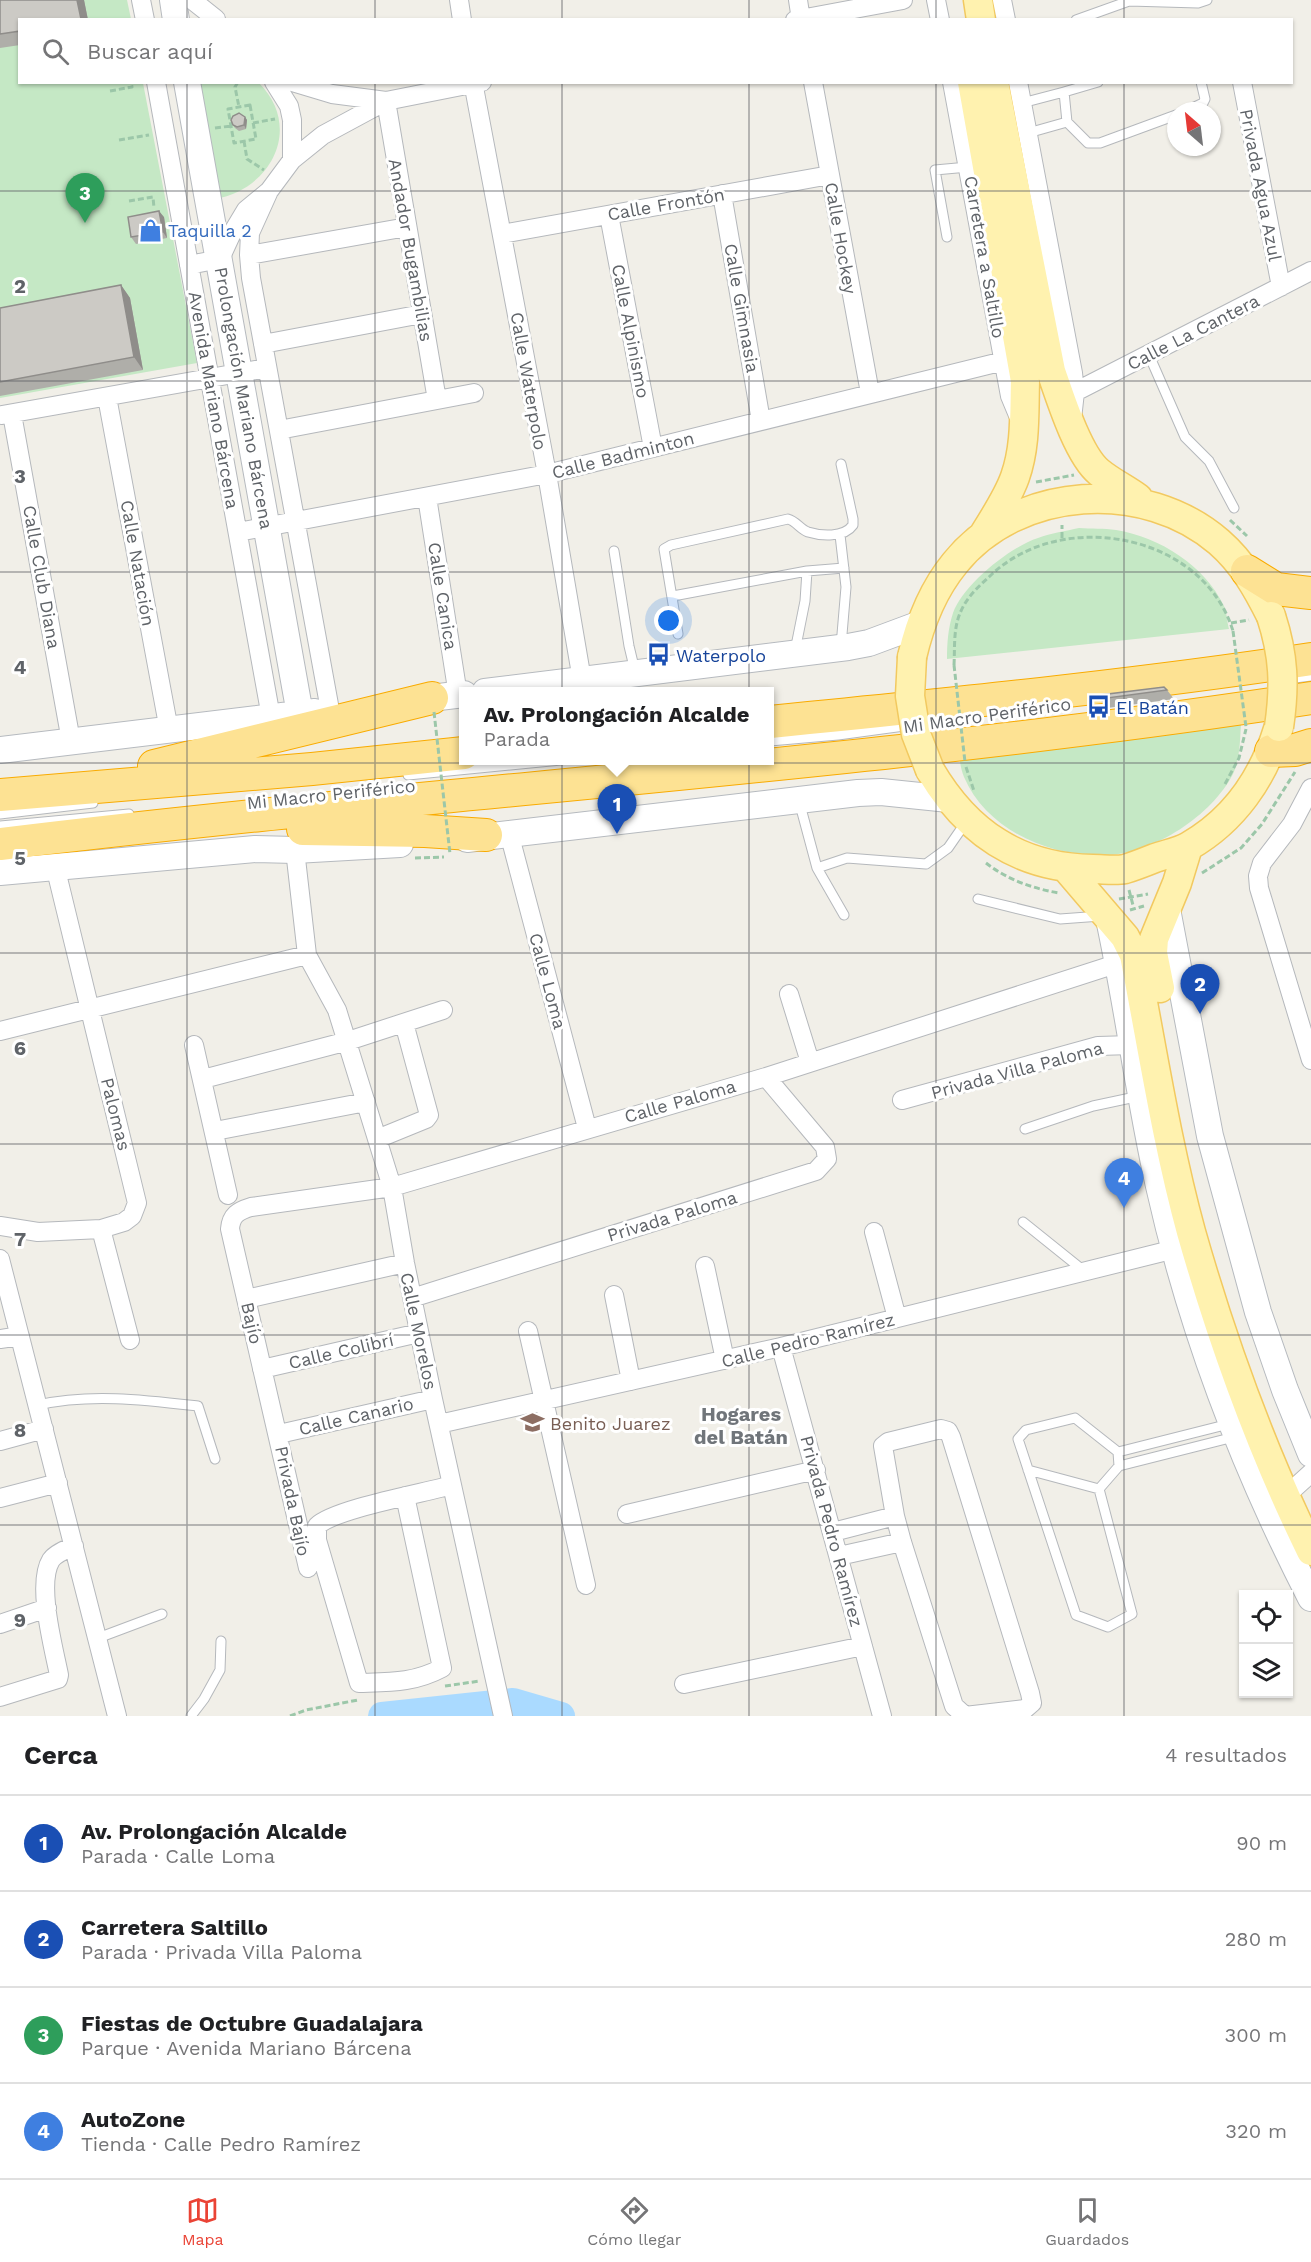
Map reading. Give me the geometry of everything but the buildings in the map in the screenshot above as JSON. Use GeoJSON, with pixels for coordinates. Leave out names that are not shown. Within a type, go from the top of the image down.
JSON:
{"type":"FeatureCollection","features":[{"type":"Feature","properties":{"kind":"highway"},"geometry":{"type":"LineString","coordinates":[[1246,571],[1276,589],[1311,593]]}},
{"type":"Feature","properties":{"kind":"highway"},"geometry":{"type":"LineString","coordinates":[[774,722],[1247,669],[1311,659]]}},
{"type":"Feature","properties":{"kind":"highway"},"geometry":{"type":"LineString","coordinates":[[774,764],[858,756],[1311,698]]}},
{"type":"Feature","properties":{"kind":"highway"},"geometry":{"type":"LineString","coordinates":[[60,789],[447,700]]}},
{"type":"Feature","properties":{"kind":"highway"},"geometry":{"type":"LineString","coordinates":[[1275,739],[1295,750],[1303,758]]}},
{"type":"Feature","properties":{"kind":"highway"},"geometry":{"type":"LineString","coordinates":[[0,795],[312,769],[459,754]]}},
{"type":"Feature","properties":{"kind":"highway"},"geometry":{"type":"LineString","coordinates":[[0,844],[133,821],[758,765]]}},
{"type":"Feature","properties":{"kind":"highway"},"geometry":{"type":"LineString","coordinates":[[133,821],[497,834]]}},
{"type":"Feature","properties":{"kind":"main road"},"geometry":{"type":"LineString","coordinates":[[958,0],[961,18]]}},
{"type":"Feature","properties":{"kind":"main road"},"geometry":{"type":"LineString","coordinates":[[978,0],[981,18]]}},
{"type":"Feature","properties":{"kind":"main road","name":"Carretera a Saltillo"},"geometry":{"type":"LineString","coordinates":[[972,84],[987,216],[1025,381],[1023,446],[1015,478],[983,536]]}},
{"type":"Feature","properties":{"kind":"main road"},"geometry":{"type":"LineString","coordinates":[[994,84],[1051,371],[1077,439],[1097,471],[1148,504],[1186,519],[1219,542],[1246,571],[1271,616],[1282,656],[1284,692],[1275,739],[1257,780],[1238,806],[1215,828],[1188,847],[1123,869],[1066,868],[1039,862],[1013,852],[989,837],[965,805],[930,770],[916,734],[910,696],[912,657],[920,624],[935,591],[956,561],[983,536],[1021,514],[1062,501],[1105,497],[1148,504]]}},
{"type":"Feature","properties":{"kind":"main road"},"geometry":{"type":"LineString","coordinates":[[1188,847],[1172,896],[1154,939],[1153,953],[1196,1174],[1229,1300],[1295,1494],[1311,1551]]}},
{"type":"Feature","properties":{"kind":"main road"},"geometry":{"type":"LineString","coordinates":[[1066,868],[1125,937],[1134,955],[1174,1158],[1191,1230],[1214,1307],[1246,1400],[1295,1494]]}},
{"type":"Feature","properties":{"kind":"street"},"geometry":{"type":"LineString","coordinates":[[141,0],[145,18]]}},
{"type":"Feature","properties":{"kind":"street"},"geometry":{"type":"LineString","coordinates":[[173,0],[176,18]]}},
{"type":"Feature","properties":{"kind":"street"},"geometry":{"type":"LineString","coordinates":[[192,0],[214,18]]}},
{"type":"Feature","properties":{"kind":"street"},"geometry":{"type":"LineString","coordinates":[[206,0],[215,18]]}},
{"type":"Feature","properties":{"kind":"street"},"geometry":{"type":"LineString","coordinates":[[459,0],[462,18]]}},
{"type":"Feature","properties":{"kind":"street"},"geometry":{"type":"LineString","coordinates":[[798,0],[799,18]]}},
{"type":"Feature","properties":{"kind":"street"},"geometry":{"type":"LineString","coordinates":[[804,18],[903,0]]}},
{"type":"Feature","properties":{"kind":"street"},"geometry":{"type":"LineString","coordinates":[[936,0],[940,18]]}},
{"type":"Feature","properties":{"kind":"street"},"geometry":{"type":"LineString","coordinates":[[1002,0],[1006,18]]}},
{"type":"Feature","properties":{"kind":"street","name":"Avenida Mariano Bárcena"},"geometry":{"type":"LineString","coordinates":[[156,84],[271,717]]}},
{"type":"Feature","properties":{"kind":"street","name":"Prolongación Mariano Bárcena"},"geometry":{"type":"LineString","coordinates":[[186,84],[220,259],[300,714]]}},
{"type":"Feature","properties":{"kind":"street"},"geometry":{"type":"LineString","coordinates":[[275,84],[289,106],[292,160]]}},
{"type":"Feature","properties":{"kind":"street"},"geometry":{"type":"LineString","coordinates":[[299,84],[332,94],[386,100],[471,84]]}},
{"type":"Feature","properties":{"kind":"street","name":"Calle Waterpolo"},"geometry":{"type":"LineString","coordinates":[[476,84],[582,680]]}},
{"type":"Feature","properties":{"kind":"street","name":"Calle Hockey"},"geometry":{"type":"LineString","coordinates":[[813,84],[870,393]]}},
{"type":"Feature","properties":{"kind":"street","name":"Carretera a Saltillo"},"geometry":{"type":"LineString","coordinates":[[952,84],[968,167],[987,216],[1010,396],[1024,430]]}},
{"type":"Feature","properties":{"kind":"street"},"geometry":{"type":"LineString","coordinates":[[1018,84],[1075,392],[1071,424]]}},
{"type":"Feature","properties":{"kind":"street","name":"Privada Agua Azul"},"geometry":{"type":"LineString","coordinates":[[1242,84],[1281,287]]}},
{"type":"Feature","properties":{"kind":"street"},"geometry":{"type":"LineString","coordinates":[[189,265],[220,259],[246,210],[269,191],[292,160],[323,135],[386,100]]}},
{"type":"Feature","properties":{"kind":"street","name":"Andador Bugambilias"},"geometry":{"type":"LineString","coordinates":[[386,100],[437,400]]}},
{"type":"Feature","properties":{"kind":"street","name":"Calle Frontón"},"geometry":{"type":"LineString","coordinates":[[502,234],[830,175]]}},
{"type":"Feature","properties":{"kind":"street","name":"Prolongación Mariano Bárcena"},"geometry":{"type":"LineString","coordinates":[[269,191],[250,233],[251,278],[330,710]]}},
{"type":"Feature","properties":{"kind":"street","name":"Calle Gimnasia"},"geometry":{"type":"LineString","coordinates":[[722,194],[761,421]]}},
{"type":"Feature","properties":{"kind":"street","name":"Calle Alpinismo"},"geometry":{"type":"LineString","coordinates":[[609,215],[653,448]]}},
{"type":"Feature","properties":{"kind":"street"},"geometry":{"type":"LineString","coordinates":[[249,255],[407,227]]}},
{"type":"Feature","properties":{"kind":"street","name":"Calle La Cantera"},"geometry":{"type":"LineString","coordinates":[[1075,392],[1281,287],[1309,279]]}},
{"type":"Feature","properties":{"kind":"street"},"geometry":{"type":"LineString","coordinates":[[263,344],[422,315]]}},
{"type":"Feature","properties":{"kind":"street","name":"Calle Badminton"},"geometry":{"type":"LineString","coordinates":[[238,532],[547,474],[1004,361]]}},
{"type":"Feature","properties":{"kind":"street"},"geometry":{"type":"LineString","coordinates":[[6,415],[267,368]]}},
{"type":"Feature","properties":{"kind":"street"},"geometry":{"type":"LineString","coordinates":[[279,430],[474,393]]}},
{"type":"Feature","properties":{"kind":"street","name":"Calle Natación"},"geometry":{"type":"LineString","coordinates":[[107,397],[169,730]]}},
{"type":"Feature","properties":{"kind":"street","name":"Calle Club Diana"},"geometry":{"type":"LineString","coordinates":[[6,415],[71,741]]}},
{"type":"Feature","properties":{"kind":"street","name":"Calle Canica"},"geometry":{"type":"LineString","coordinates":[[427,496],[447,700]]}},
{"type":"Feature","properties":{"kind":"street"},"geometry":{"type":"LineString","coordinates":[[525,687],[841,648],[869,643],[920,624]]}},
{"type":"Feature","properties":{"kind":"street"},"geometry":{"type":"LineString","coordinates":[[0,750],[330,710],[447,700]]}},
{"type":"Feature","properties":{"kind":"street"},"geometry":{"type":"LineString","coordinates":[[1311,788],[1292,824],[1262,863],[1258,876],[1259,888],[1311,1060]]}},
{"type":"Feature","properties":{"kind":"street"},"geometry":{"type":"LineString","coordinates":[[0,872],[255,849],[295,850],[458,840],[881,792],[965,805]]}},
{"type":"Feature","properties":{"kind":"street","name":"Calle Loma"},"geometry":{"type":"LineString","coordinates":[[497,834],[587,1128]]}},
{"type":"Feature","properties":{"kind":"street"},"geometry":{"type":"LineString","coordinates":[[0,1031],[307,955],[295,850]]}},
{"type":"Feature","properties":{"kind":"street"},"geometry":{"type":"LineString","coordinates":[[55,866],[90,1010]]}},
{"type":"Feature","properties":{"kind":"street"},"geometry":{"type":"LineString","coordinates":[[1172,896],[1210,1136],[1258,1312],[1285,1390],[1311,1454]]}},
{"type":"Feature","properties":{"kind":"street"},"geometry":{"type":"LineString","coordinates":[[1102,911],[1119,963],[1159,1187],[1202,1340],[1234,1430],[1295,1494],[1311,1598]]}},
{"type":"Feature","properties":{"kind":"street","name":"Calle Morelos"},"geometry":{"type":"LineString","coordinates":[[307,955],[337,1010],[392,1187],[419,1333],[503,1715]]}},
{"type":"Feature","properties":{"kind":"street","name":"Calle Paloma"},"geometry":{"type":"LineString","coordinates":[[235,1213],[251,1207],[392,1187],[766,1077],[1119,963]]}},
{"type":"Feature","properties":{"kind":"street"},"geometry":{"type":"LineString","coordinates":[[789,994],[810,1062]]}},
{"type":"Feature","properties":{"kind":"street","name":"Palomas"},"geometry":{"type":"LineString","coordinates":[[90,1010],[137,1198],[132,1216],[124,1222],[101,1229]]}},
{"type":"Feature","properties":{"kind":"street"},"geometry":{"type":"LineString","coordinates":[[203,1079],[348,1041],[443,1010]]}},
{"type":"Feature","properties":{"kind":"street"},"geometry":{"type":"LineString","coordinates":[[377,1139],[426,1119],[429,1115],[404,1023]]}},
{"type":"Feature","properties":{"kind":"street"},"geometry":{"type":"LineString","coordinates":[[194,1045],[228,1195]]}},
{"type":"Feature","properties":{"kind":"street","name":"Privada Villa Paloma"},"geometry":{"type":"LineString","coordinates":[[902,1100],[1098,1046],[1132,1045]]}},
{"type":"Feature","properties":{"kind":"street","name":"Privada Paloma"},"geometry":{"type":"LineString","coordinates":[[412,1298],[816,1171],[827,1159],[825,1147],[766,1077]]}},
{"type":"Feature","properties":{"kind":"street"},"geometry":{"type":"LineString","coordinates":[[215,1131],[366,1102]]}},
{"type":"Feature","properties":{"kind":"street","name":"Bajío"},"geometry":{"type":"LineString","coordinates":[[235,1213],[230,1229],[279,1434]]}},
{"type":"Feature","properties":{"kind":"street"},"geometry":{"type":"LineString","coordinates":[[0,1226],[38,1232],[101,1229],[130,1340]]}},
{"type":"Feature","properties":{"kind":"street"},"geometry":{"type":"LineString","coordinates":[[874,1232],[897,1318]]}},
{"type":"Feature","properties":{"kind":"street","name":"Calle Pedro Ramírez"},"geometry":{"type":"LineString","coordinates":[[439,1424],[781,1347],[1175,1249]]}},
{"type":"Feature","properties":{"kind":"street"},"geometry":{"type":"LineString","coordinates":[[0,1259],[117,1716]]}},
{"type":"Feature","properties":{"kind":"street"},"geometry":{"type":"LineString","coordinates":[[246,1299],[405,1263]]}},
{"type":"Feature","properties":{"kind":"street"},"geometry":{"type":"LineString","coordinates":[[705,1266],[725,1360]]}},
{"type":"Feature","properties":{"kind":"street"},"geometry":{"type":"LineString","coordinates":[[614,1295],[632,1381]]}},
{"type":"Feature","properties":{"kind":"street"},"geometry":{"type":"LineString","coordinates":[[528,1331],[586,1585]]}},
{"type":"Feature","properties":{"kind":"street","name":"Calle Colibrí"},"geometry":{"type":"LineString","coordinates":[[262,1369],[419,1333]]}},
{"type":"Feature","properties":{"kind":"street"},"geometry":{"type":"LineString","coordinates":[[0,1339],[20,1336]]}},
{"type":"Feature","properties":{"kind":"street","name":"Privada Pedro Ramírez"},"geometry":{"type":"LineString","coordinates":[[781,1347],[882,1716]]}},
{"type":"Feature","properties":{"kind":"street","name":"Calle Canario"},"geometry":{"type":"LineString","coordinates":[[279,1434],[433,1399]]}},
{"type":"Feature","properties":{"kind":"street"},"geometry":{"type":"LineString","coordinates":[[0,1441],[44,1429]]}},
{"type":"Feature","properties":{"kind":"street"},"geometry":{"type":"LineString","coordinates":[[940,1429],[948,1431],[1030,1693],[1032,1703],[1025,1709],[965,1716],[954,1706],[895,1516],[883,1446],[888,1442],[940,1429]]}},
{"type":"Feature","properties":{"kind":"street","name":"Privada Bajío"},"geometry":{"type":"LineString","coordinates":[[279,1434],[308,1568]]}},
{"type":"Feature","properties":{"kind":"street"},"geometry":{"type":"LineString","coordinates":[[627,1514],[816,1470]]}},
{"type":"Feature","properties":{"kind":"street"},"geometry":{"type":"LineString","coordinates":[[0,1498],[58,1483]]}},
{"type":"Feature","properties":{"kind":"street"},"geometry":{"type":"LineString","coordinates":[[405,1497],[442,1668],[426,1677],[404,1682],[359,1683],[317,1540],[317,1526],[330,1517],[405,1497],[452,1485]]}},
{"type":"Feature","properties":{"kind":"street"},"geometry":{"type":"LineString","coordinates":[[832,1532],[895,1516]]}},
{"type":"Feature","properties":{"kind":"street"},"geometry":{"type":"LineString","coordinates":[[839,1556],[902,1542]]}},
{"type":"Feature","properties":{"kind":"street"},"geometry":{"type":"LineString","coordinates":[[0,1697],[58,1679],[45,1592],[49,1564],[55,1556],[74,1545]]}},
{"type":"Feature","properties":{"kind":"street"},"geometry":{"type":"LineString","coordinates":[[0,1624],[47,1608]]}},
{"type":"Feature","properties":{"kind":"street"},"geometry":{"type":"LineString","coordinates":[[684,1684],[863,1646]]}},
{"type":"Feature","properties":{"kind":"lane"},"geometry":{"type":"LineString","coordinates":[[1082,18],[1129,1],[1198,3],[1207,0]]}},
{"type":"Feature","properties":{"kind":"lane"},"geometry":{"type":"LineString","coordinates":[[1022,103],[1091,84]]}},
{"type":"Feature","properties":{"kind":"lane"},"geometry":{"type":"LineString","coordinates":[[1202,84],[1205,99],[1202,102]]}},
{"type":"Feature","properties":{"kind":"lane"},"geometry":{"type":"LineString","coordinates":[[1065,92],[1067,122],[1084,140],[1096,144],[1167,118]]}},
{"type":"Feature","properties":{"kind":"lane"},"geometry":{"type":"LineString","coordinates":[[1028,134],[1067,122]]}},
{"type":"Feature","properties":{"kind":"lane"},"geometry":{"type":"LineString","coordinates":[[947,237],[936,170],[968,167]]}},
{"type":"Feature","properties":{"kind":"lane"},"geometry":{"type":"LineString","coordinates":[[1149,355],[1185,437],[1209,462],[1234,508]]}},
{"type":"Feature","properties":{"kind":"lane"},"geometry":{"type":"LineString","coordinates":[[678,634],[664,549],[671,545],[788,519],[796,522],[807,532],[840,535],[850,530],[853,525],[841,464]]}},
{"type":"Feature","properties":{"kind":"lane"},"geometry":{"type":"LineString","coordinates":[[840,535],[846,587],[841,648]]}},
{"type":"Feature","properties":{"kind":"lane"},"geometry":{"type":"LineString","coordinates":[[614,551],[629,646],[636,673]]}},
{"type":"Feature","properties":{"kind":"lane"},"geometry":{"type":"LineString","coordinates":[[673,596],[807,571],[844,568]]}},
{"type":"Feature","properties":{"kind":"lane"},"geometry":{"type":"LineString","coordinates":[[794,654],[805,601],[807,571]]}},
{"type":"Feature","properties":{"kind":"lane"},"geometry":{"type":"LineString","coordinates":[[1273,680],[1311,676]]}},
{"type":"Feature","properties":{"kind":"lane"},"geometry":{"type":"LineString","coordinates":[[1230,699],[1311,690]]}},
{"type":"Feature","properties":{"kind":"lane","name":"Mi Macro Periférico"},"geometry":{"type":"LineString","coordinates":[[774,741],[838,735],[973,717]]}},
{"type":"Feature","properties":{"kind":"lane","name":"Mi Macro Periférico"},"geometry":{"type":"LineString","coordinates":[[774,749],[925,734]]}},
{"type":"Feature","properties":{"kind":"lane","name":"Mi Macro Periférico"},"geometry":{"type":"LineString","coordinates":[[399,776],[510,765]]}},
{"type":"Feature","properties":{"kind":"lane"},"geometry":{"type":"LineString","coordinates":[[799,801],[817,868],[844,915]]}},
{"type":"Feature","properties":{"kind":"lane"},"geometry":{"type":"LineString","coordinates":[[0,814],[100,802]]}},
{"type":"Feature","properties":{"kind":"lane"},"geometry":{"type":"LineString","coordinates":[[817,868],[848,858],[926,864],[948,848],[965,805]]}},
{"type":"Feature","properties":{"kind":"lane"},"geometry":{"type":"LineString","coordinates":[[0,826],[133,821]]}},
{"type":"Feature","properties":{"kind":"lane"},"geometry":{"type":"LineString","coordinates":[[978,898],[1059,919],[1102,911]]}},
{"type":"Feature","properties":{"kind":"lane"},"geometry":{"type":"LineString","coordinates":[[1025,1129],[1093,1106],[1141,1095]]}},
{"type":"Feature","properties":{"kind":"lane"},"geometry":{"type":"LineString","coordinates":[[1023,1222],[1084,1271]]}},
{"type":"Feature","properties":{"kind":"lane"},"geometry":{"type":"LineString","coordinates":[[38,1405],[56,1401],[136,1399],[198,1406],[215,1460]]}},
{"type":"Feature","properties":{"kind":"lane"},"geometry":{"type":"LineString","coordinates":[[1099,1489],[1132,1614],[1108,1627],[1076,1615],[1018,1439],[1026,1430],[1075,1418],[1118,1452],[1119,1466]]}},
{"type":"Feature","properties":{"kind":"lane"},"geometry":{"type":"LineString","coordinates":[[1118,1452],[1234,1430]]}},
{"type":"Feature","properties":{"kind":"lane"},"geometry":{"type":"LineString","coordinates":[[1099,1489],[1119,1466],[1234,1430]]}},
{"type":"Feature","properties":{"kind":"lane"},"geometry":{"type":"LineString","coordinates":[[1028,1470],[1099,1489]]}},
{"type":"Feature","properties":{"kind":"lane"},"geometry":{"type":"LineString","coordinates":[[98,1638],[162,1614]]}},
{"type":"Feature","properties":{"kind":"lane"},"geometry":{"type":"LineString","coordinates":[[191,1716],[204,1699],[220,1670],[221,1641]]}},
{"type":"Feature","properties":{"kind":"path"},"geometry":{"type":"LineString","coordinates":[[110,91],[132,87],[131,84]]}},
{"type":"Feature","properties":{"kind":"path"},"geometry":{"type":"LineString","coordinates":[[237,84],[235,87],[238,107]]}},
{"type":"Feature","properties":{"kind":"path"},"geometry":{"type":"LineString","coordinates":[[250,105],[256,139],[234,143],[228,109],[238,107],[250,105]]}},
{"type":"Feature","properties":{"kind":"path"},"geometry":{"type":"LineString","coordinates":[[253,123],[277,118]]}},
{"type":"Feature","properties":{"kind":"path"},"geometry":{"type":"LineString","coordinates":[[119,140],[165,132]]}},
{"type":"Feature","properties":{"kind":"path"},"geometry":{"type":"LineString","coordinates":[[244,141],[247,159],[264,170]]}},
{"type":"Feature","properties":{"kind":"path"},"geometry":{"type":"LineString","coordinates":[[129,201],[153,197],[154,207]]}},
{"type":"Feature","properties":{"kind":"path"},"geometry":{"type":"LineString","coordinates":[[965,805],[967,774],[954,665],[955,630],[961,610],[976,589],[996,569],[1024,551],[1062,538],[1105,536],[1138,543],[1167,555],[1197,575],[1214,595],[1231,623],[1246,727],[1239,758],[1225,784]]}},
{"type":"Feature","properties":{"kind":"path"},"geometry":{"type":"LineString","coordinates":[[447,700],[450,854]]}},
{"type":"Feature","properties":{"kind":"path"},"geometry":{"type":"LineString","coordinates":[[984,862],[997,872],[1102,911],[1172,896],[1202,873],[1242,848],[1262,825],[1303,758]]}},
{"type":"Feature","properties":{"kind":"path"},"geometry":{"type":"LineString","coordinates":[[414,858],[460,854]]}},
{"type":"Feature","properties":{"kind":"path"},"geometry":{"type":"LineString","coordinates":[[1102,911],[1109,900],[1145,895],[1172,896]]}},
{"type":"Feature","properties":{"kind":"green space"},"geometry":{"type":"Polygon","coordinates":[[[0,0],[127,0],[131,18],[18,18],[18,84],[143,84],[197,363],[0,398],[0,0]]]}},
{"type":"Feature","properties":{"kind":"green space"},"geometry":{"type":"Polygon","coordinates":[[[196,84],[260,84],[272,100],[279,118],[279,136],[275,154],[266,170],[252,183],[235,193],[215,199],[196,84]]]}},
{"type":"Feature","properties":{"kind":"green space"},"geometry":{"type":"Polygon","coordinates":[[[1079,528],[1111,529],[1132,534],[1149,539],[1179,556],[1193,566],[1216,592],[1225,609],[1229,629],[947,659],[948,636],[953,613],[958,602],[977,579],[1001,558],[1027,543],[1048,535],[1079,528]]]}},
{"type":"Feature","properties":{"kind":"green space"},"geometry":{"type":"Polygon","coordinates":[[[1241,724],[1237,762],[1233,774],[1211,804],[1197,817],[1163,839],[1126,853],[1108,855],[1065,852],[1044,846],[1005,826],[974,796],[963,774],[959,755],[1241,724]]]}},
{"type":"Feature","properties":{"kind":"waterway"},"geometry":{"type":"LineString","coordinates":[[382,1716],[513,1702],[561,1716]]}},
{"type":"Feature","properties":{"kind":"place","name":"Fiestas de Octubre Guadalajara"},"geometry":{"type":"Point","coordinates":[85,223]}},
{"type":"Feature","properties":{"kind":"place","name":"Taquilla 2"},"geometry":{"type":"Point","coordinates":[150,230]}},
{"type":"Feature","properties":{"kind":"place","name":"Waterpolo"},"geometry":{"type":"Point","coordinates":[658,655]}},
{"type":"Feature","properties":{"kind":"place","name":"El Batán"},"geometry":{"type":"Point","coordinates":[1098,707]}},
{"type":"Feature","properties":{"kind":"place","name":"Av. Prolongación Alcalde"},"geometry":{"type":"Point","coordinates":[617,834]}},
{"type":"Feature","properties":{"kind":"place","name":"Carretera Saltillo"},"geometry":{"type":"Point","coordinates":[1200,1014]}},
{"type":"Feature","properties":{"kind":"place","name":"AutoZone"},"geometry":{"type":"Point","coordinates":[1124,1208]}},
{"type":"Feature","properties":{"kind":"place","name":"Benito Juarez"},"geometry":{"type":"Point","coordinates":[532,1423]}},
{"type":"Feature","properties":{"kind":"district","name":"Hogares del Batán"},"geometry":{"type":"Point","coordinates":[741,1426]}}]}
